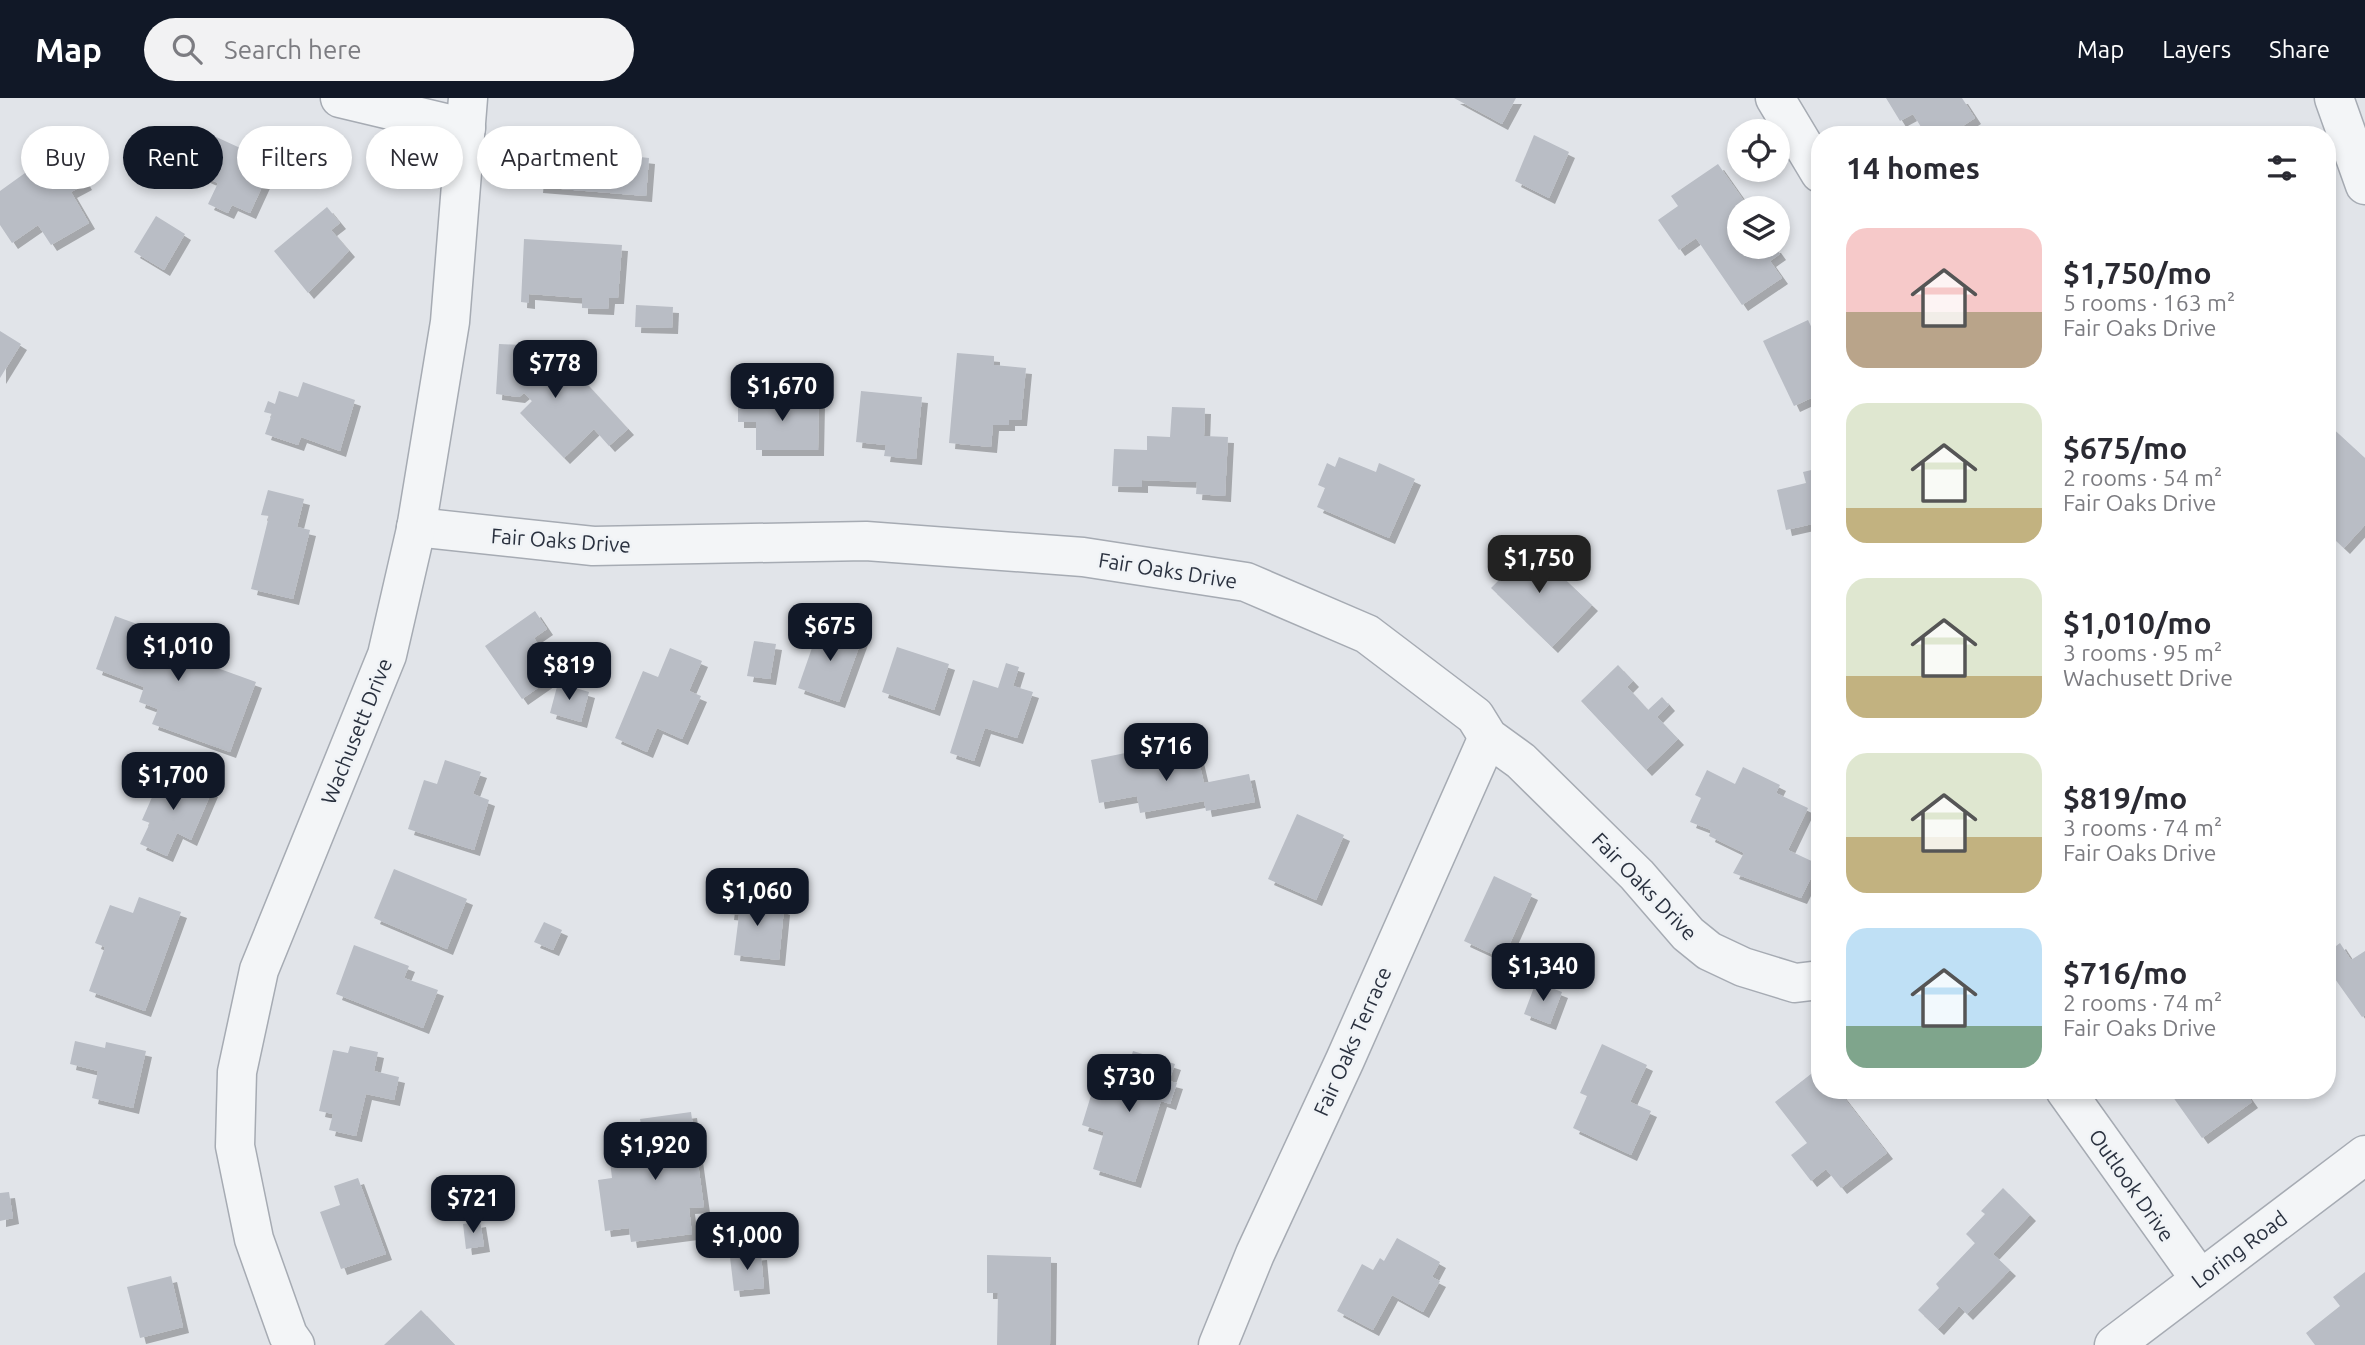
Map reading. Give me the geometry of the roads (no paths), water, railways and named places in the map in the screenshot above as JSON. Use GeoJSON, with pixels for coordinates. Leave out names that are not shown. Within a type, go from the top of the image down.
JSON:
{"type":"FeatureCollection","features":[{"type":"Feature","properties":{"kind":"street"},"geometry":{"type":"LineString","coordinates":[[340,98],[467,113]]}},
{"type":"Feature","properties":{"kind":"street"},"geometry":{"type":"LineString","coordinates":[[1775,98],[1811,158]]}},
{"type":"Feature","properties":{"kind":"street"},"geometry":{"type":"LineString","coordinates":[[2334,98],[2365,185]]}},
{"type":"Feature","properties":{"kind":"street","name":"Wachusett Drive"},"geometry":{"type":"LineString","coordinates":[[295,1345],[288,1335],[254,1239],[234,1146],[237,1072],[259,970],[387,655],[416,527],[450,322],[467,113]]}},
{"type":"Feature","properties":{"kind":"street","name":"Fair Oaks Drive"},"geometry":{"type":"LineString","coordinates":[[416,527],[593,546],[879,542],[1083,557],[1246,582],[1367,634],[1475,716],[1488,737],[1521,761],[1637,875],[1688,934],[1709,951],[1743,967],[1795,983],[1811,981]]}},
{"type":"Feature","properties":{"kind":"street","name":"Fair Oaks Terrace"},"geometry":{"type":"LineString","coordinates":[[1219,1345],[1255,1254],[1345,1060],[1488,737]]}},
{"type":"Feature","properties":{"kind":"street","name":"Outlook Drive"},"geometry":{"type":"LineString","coordinates":[[2071,1099],[2200,1279]]}},
{"type":"Feature","properties":{"kind":"street","name":"Loring Road"},"geometry":{"type":"LineString","coordinates":[[2114,1345],[2365,1155]]}}]}
